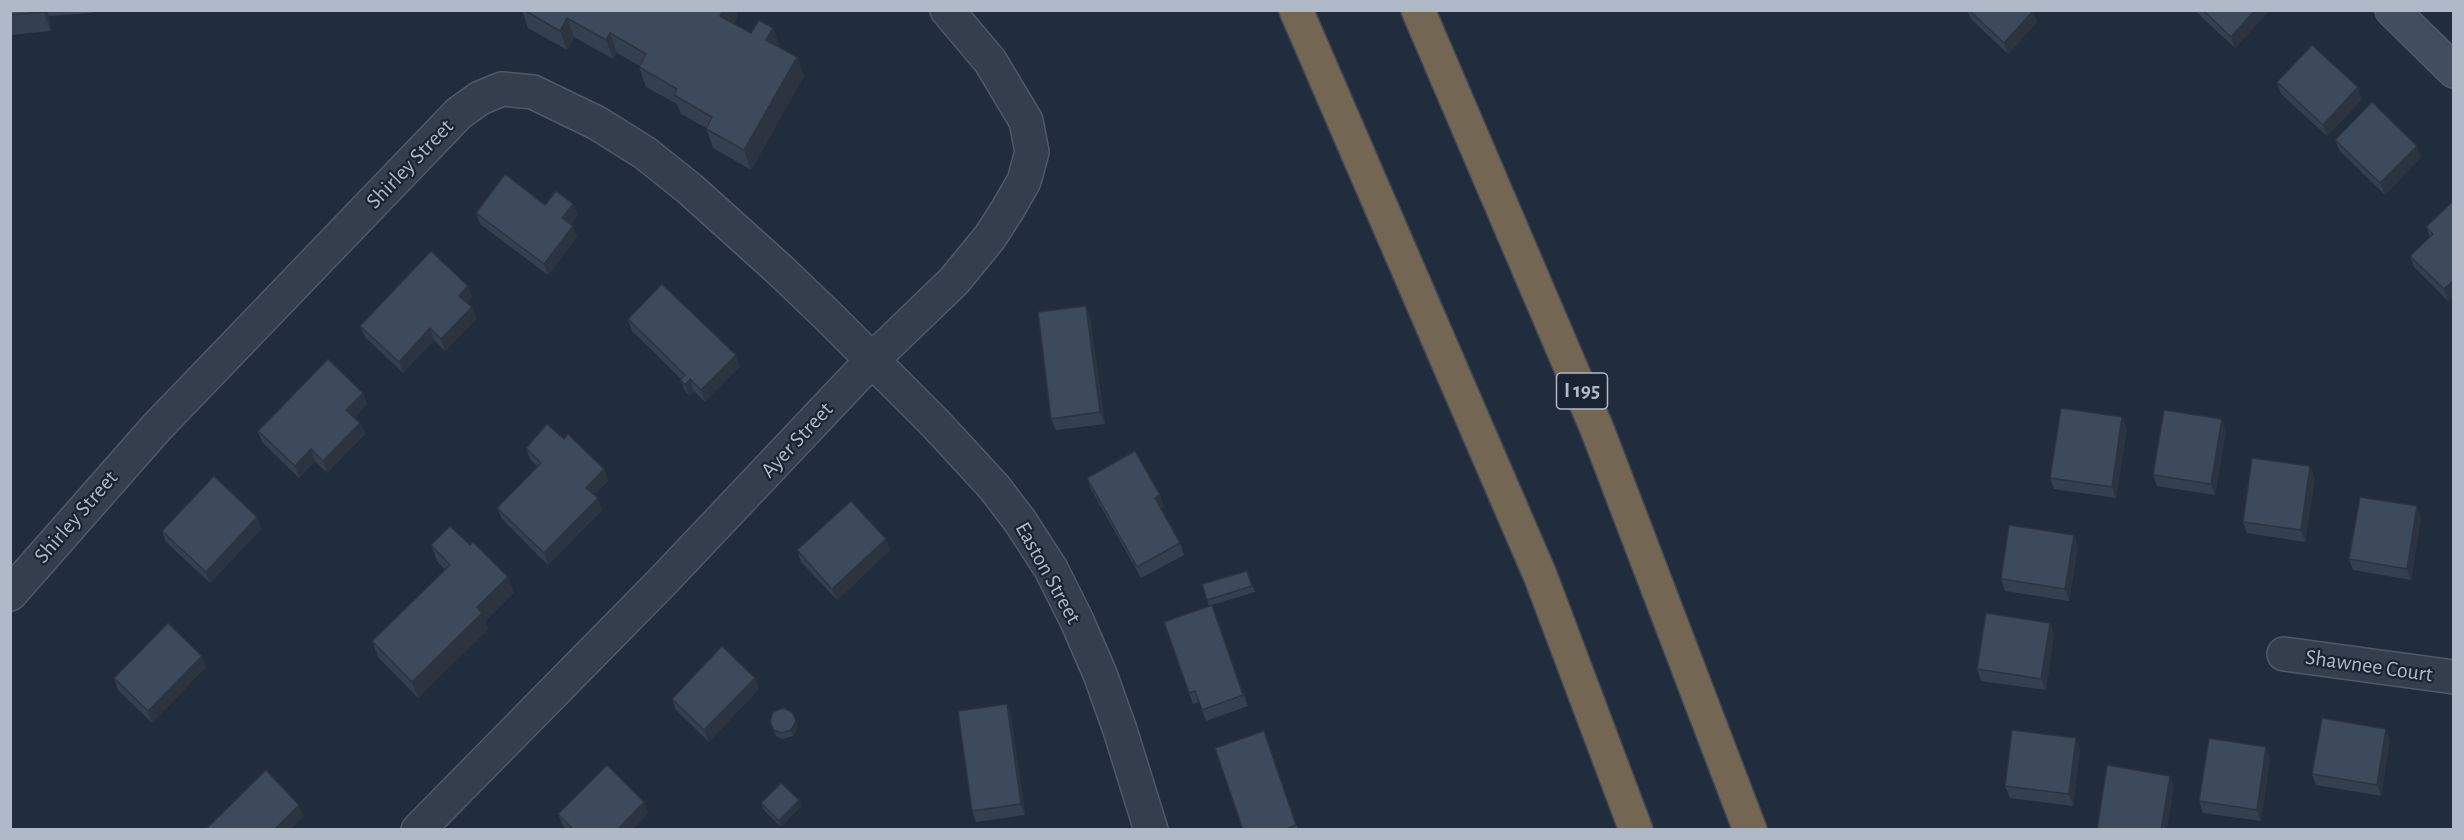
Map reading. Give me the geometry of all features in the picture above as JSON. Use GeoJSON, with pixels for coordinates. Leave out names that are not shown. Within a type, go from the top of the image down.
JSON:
{"type":"FeatureCollection","features":[{"type":"Feature","properties":{"kind":"highway"},"geometry":{"type":"LineString","coordinates":[[1296,10],[1540,575],[1636,830]]}},
{"type":"Feature","properties":{"kind":"highway","name":"I 195"},"geometry":{"type":"LineString","coordinates":[[1418,10],[1597,429],[1750,830]]}},
{"type":"Feature","properties":{"kind":"highway"},"geometry":{"type":"LineString","coordinates":[[1731,778],[1759,830]]}},
{"type":"Feature","properties":{"kind":"main road"},"geometry":{"type":"LineString","coordinates":[[2392,10],[2454,72]]}},
{"type":"Feature","properties":{"kind":"street","name":"Ayer Street"},"geometry":{"type":"LineString","coordinates":[[418,830],[663,582],[872,360],[954,281],[990,237],[1024,181],[1032,152],[1026,121],[1009,90],[984,54],[947,10]]}},
{"type":"Feature","properties":{"kind":"street","name":"Shirley Street"},"geometry":{"type":"LineString","coordinates":[[10,594],[157,427],[459,113],[480,98],[502,89],[533,92],[566,106],[645,153],[690,189],[780,270],[872,360]]}},
{"type":"Feature","properties":{"kind":"street","name":"Easton Street"},"geometry":{"type":"LineString","coordinates":[[872,360],[994,487],[1020,520],[1051,569],[1100,674],[1151,830]]}},
{"type":"Feature","properties":{"kind":"street","name":"Shawnee Court"},"geometry":{"type":"LineString","coordinates":[[2284,654],[2454,677]]}},
{"type":"Feature","properties":{"kind":"building"},"geometry":{"type":"Polygon","coordinates":[[[10,10],[43,10],[44,12],[10,15],[10,10]]]}},
{"type":"Feature","properties":{"kind":"building"},"geometry":{"type":"Polygon","coordinates":[[[524,10],[723,10],[720,16],[751,33],[759,20],[773,28],[766,40],[797,57],[744,150],[706,129],[712,117],[674,95],[677,89],[639,67],[646,54],[610,33],[606,40],[567,18],[560,31],[524,10]]]}},
{"type":"Feature","properties":{"kind":"building"},"geometry":{"type":"Polygon","coordinates":[[[1969,10],[2033,10],[2033,11],[2004,43],[1969,10]]]}},
{"type":"Feature","properties":{"kind":"building"},"geometry":{"type":"Polygon","coordinates":[[[2203,10],[2255,10],[2231,37],[2203,10]]]}},
{"type":"Feature","properties":{"kind":"building"},"geometry":{"type":"Polygon","coordinates":[[[2312,45],[2358,87],[2323,125],[2277,82],[2312,45]]]}},
{"type":"Feature","properties":{"kind":"building"},"geometry":{"type":"Polygon","coordinates":[[[2372,102],[2417,146],[2380,183],[2335,140],[2372,102]]]}},
{"type":"Feature","properties":{"kind":"building"},"geometry":{"type":"Polygon","coordinates":[[[505,174],[545,205],[556,191],[573,204],[562,218],[573,226],[544,264],[476,213],[505,174]]]}},
{"type":"Feature","properties":{"kind":"building"},"geometry":{"type":"Polygon","coordinates":[[[2454,200],[2454,280],[2444,289],[2410,256],[2433,234],[2426,227],[2454,200]]]}},
{"type":"Feature","properties":{"kind":"building"},"geometry":{"type":"Polygon","coordinates":[[[431,251],[468,286],[459,296],[472,307],[441,339],[430,328],[399,362],[360,326],[431,251]]]}},
{"type":"Feature","properties":{"kind":"building"},"geometry":{"type":"Polygon","coordinates":[[[662,284],[736,355],[701,390],[690,379],[685,385],[680,380],[685,375],[628,319],[662,284]]]}},
{"type":"Feature","properties":{"kind":"building"},"geometry":{"type":"Polygon","coordinates":[[[1086,306],[1100,412],[1051,419],[1038,312],[1086,306]]]}},
{"type":"Feature","properties":{"kind":"building"},"geometry":{"type":"Polygon","coordinates":[[[328,359],[363,393],[346,410],[360,423],[323,461],[311,449],[295,466],[258,431],[328,359]]]}},
{"type":"Feature","properties":{"kind":"building"},"geometry":{"type":"Polygon","coordinates":[[[2061,408],[2122,417],[2112,487],[2050,478],[2061,408]]]}},
{"type":"Feature","properties":{"kind":"building"},"geometry":{"type":"Polygon","coordinates":[[[2164,410],[2222,419],[2211,484],[2153,475],[2164,410]]]}},
{"type":"Feature","properties":{"kind":"building"},"geometry":{"type":"Polygon","coordinates":[[[547,424],[564,439],[568,434],[604,469],[586,488],[598,498],[544,553],[497,508],[541,463],[526,448],[547,424]]]}},
{"type":"Feature","properties":{"kind":"building"},"geometry":{"type":"Polygon","coordinates":[[[1135,451],[1160,495],[1155,498],[1180,543],[1137,567],[1087,478],[1135,451]]]}},
{"type":"Feature","properties":{"kind":"building"},"geometry":{"type":"Polygon","coordinates":[[[2252,458],[2310,466],[2301,530],[2243,522],[2252,458]]]}},
{"type":"Feature","properties":{"kind":"building"},"geometry":{"type":"Polygon","coordinates":[[[214,476],[257,517],[206,572],[162,531],[214,476]]]}},
{"type":"Feature","properties":{"kind":"building"},"geometry":{"type":"Polygon","coordinates":[[[2360,497],[2417,506],[2407,569],[2349,559],[2360,497]]]}},
{"type":"Feature","properties":{"kind":"building"},"geometry":{"type":"Polygon","coordinates":[[[851,501],[886,539],[832,589],[797,550],[851,501]]]}},
{"type":"Feature","properties":{"kind":"building"},"geometry":{"type":"Polygon","coordinates":[[[2009,525],[2074,535],[2065,589],[2001,579],[2009,525]]]}},
{"type":"Feature","properties":{"kind":"building"},"geometry":{"type":"Polygon","coordinates":[[[450,526],[470,545],[473,542],[508,577],[477,607],[482,613],[412,682],[372,641],[450,565],[431,545],[450,526]]]}},
{"type":"Feature","properties":{"kind":"building"},"geometry":{"type":"Polygon","coordinates":[[[1247,571],[1252,586],[1207,600],[1202,584],[1247,571]]]}},
{"type":"Feature","properties":{"kind":"building"},"geometry":{"type":"Polygon","coordinates":[[[1212,605],[1243,695],[1202,710],[1195,691],[1189,693],[1164,622],[1212,605]]]}},
{"type":"Feature","properties":{"kind":"building"},"geometry":{"type":"Polygon","coordinates":[[[1986,613],[2050,623],[2041,679],[1977,669],[1986,613]]]}},
{"type":"Feature","properties":{"kind":"building"},"geometry":{"type":"Polygon","coordinates":[[[168,623],[202,656],[148,711],[114,678],[168,623]]]}},
{"type":"Feature","properties":{"kind":"building"},"geometry":{"type":"Polygon","coordinates":[[[722,646],[755,678],[704,730],[672,699],[722,646]]]}},
{"type":"Feature","properties":{"kind":"building"},"geometry":{"type":"Polygon","coordinates":[[[1007,704],[1021,804],[972,811],[958,711],[1007,704]]]}},
{"type":"Feature","properties":{"kind":"building"},"geometry":{"type":"Polygon","coordinates":[[[783,708],[792,712],[796,721],[791,730],[781,733],[774,730],[770,722],[773,712],[783,708]]]}},
{"type":"Feature","properties":{"kind":"building"},"geometry":{"type":"Polygon","coordinates":[[[2322,718],[2386,729],[2377,785],[2312,774],[2322,718]]]}},
{"type":"Feature","properties":{"kind":"building"},"geometry":{"type":"Polygon","coordinates":[[[2012,730],[2076,738],[2069,794],[2005,786],[2012,730]]]}},
{"type":"Feature","properties":{"kind":"building"},"geometry":{"type":"Polygon","coordinates":[[[1264,731],[1296,825],[1284,830],[1243,830],[1215,748],[1264,731]]]}},
{"type":"Feature","properties":{"kind":"building"},"geometry":{"type":"Polygon","coordinates":[[[2209,738],[2266,747],[2257,810],[2199,801],[2209,738]]]}},
{"type":"Feature","properties":{"kind":"building"},"geometry":{"type":"Polygon","coordinates":[[[607,765],[644,802],[617,830],[574,830],[558,814],[607,765]]]}},
{"type":"Feature","properties":{"kind":"building"},"geometry":{"type":"Polygon","coordinates":[[[2107,765],[2170,776],[2161,830],[2097,830],[2107,765]]]}},
{"type":"Feature","properties":{"kind":"building"},"geometry":{"type":"Polygon","coordinates":[[[266,770],[299,805],[274,830],[205,830],[266,770]]]}},
{"type":"Feature","properties":{"kind":"building"},"geometry":{"type":"Polygon","coordinates":[[[781,783],[799,800],[779,821],[761,803],[781,783]]]}}]}
